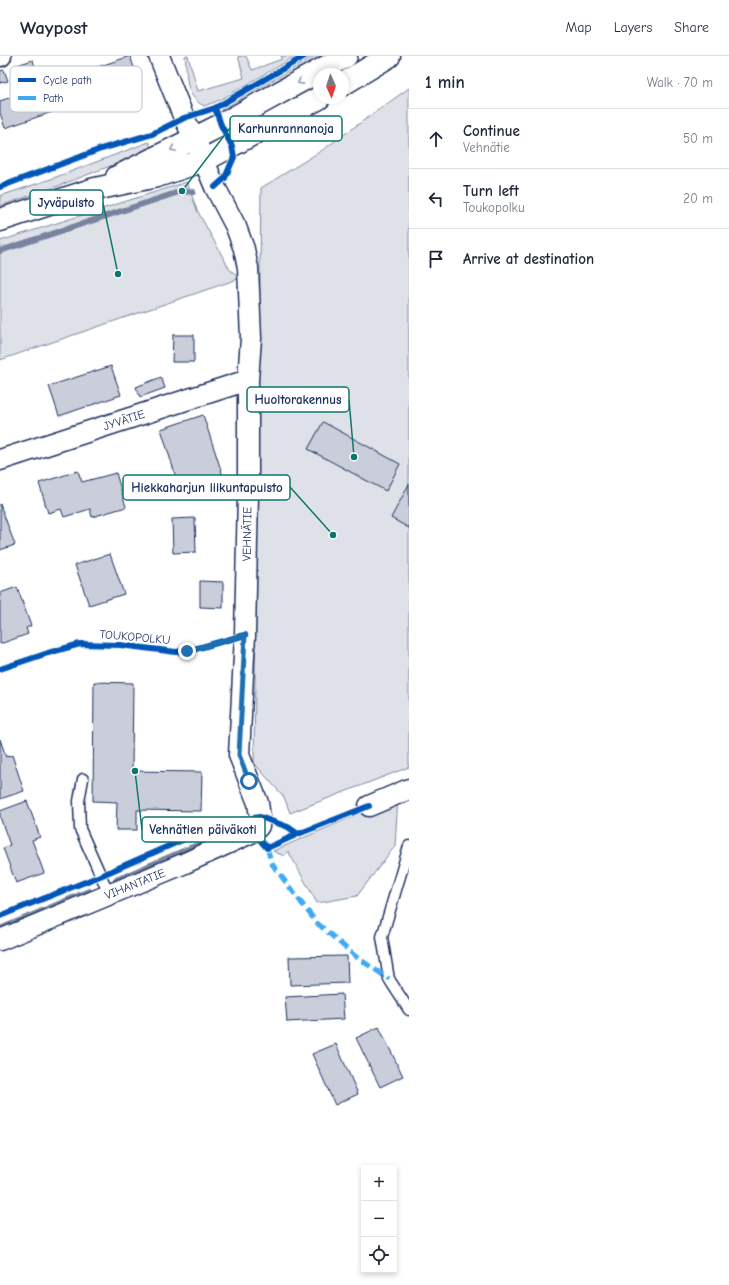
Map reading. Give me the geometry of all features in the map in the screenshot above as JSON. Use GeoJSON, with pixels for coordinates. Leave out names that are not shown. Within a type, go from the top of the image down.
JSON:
{"type":"FeatureCollection","features":[{"type":"Feature","properties":{"kind":"street","name":"VEHNÄTIE"},"geometry":{"type":"LineString","coordinates":[[159,56],[184,118],[205,160],[215,187],[236,227],[244,249],[248,268],[251,338],[248,380],[248,493],[245,635],[239,755],[258,803],[260,816]]}},
{"type":"Feature","properties":{"kind":"street"},"geometry":{"type":"LineString","coordinates":[[95,189],[195,139],[346,56]]}},
{"type":"Feature","properties":{"kind":"street"},"geometry":{"type":"LineString","coordinates":[[349,80],[388,56]]}},
{"type":"Feature","properties":{"kind":"street"},"geometry":{"type":"LineString","coordinates":[[0,220],[95,189],[157,176],[205,160],[313,102]]}},
{"type":"Feature","properties":{"kind":"street","name":"JYVÄTIE"},"geometry":{"type":"LineString","coordinates":[[0,460],[248,380]]}},
{"type":"Feature","properties":{"kind":"street"},"geometry":{"type":"LineString","coordinates":[[369,806],[409,789]]}},
{"type":"Feature","properties":{"kind":"street","name":"VIHANTATIE"},"geometry":{"type":"LineString","coordinates":[[0,940],[183,864],[253,832],[259,826],[260,816]]}},
{"type":"Feature","properties":{"kind":"lane"},"geometry":{"type":"LineString","coordinates":[[83,779],[79,801],[80,829],[109,894]]}},
{"type":"Feature","properties":{"kind":"lane"},"geometry":{"type":"LineString","coordinates":[[409,846],[382,937],[389,979],[409,1010]]}},
{"type":"Feature","properties":{"kind":"shaded area"},"geometry":{"type":"Polygon","coordinates":[[[185,56],[188,56],[198,91],[244,78],[238,56],[246,56],[252,70],[282,59],[281,56],[296,56],[220,100],[204,106],[197,101],[190,90],[185,56]]]}},
{"type":"Feature","properties":{"kind":"shaded area"},"geometry":{"type":"Polygon","coordinates":[[[314,56],[331,56],[223,115],[221,110],[314,56]]]}},
{"type":"Feature","properties":{"kind":"shaded area"},"geometry":{"type":"Polygon","coordinates":[[[409,88],[409,767],[290,813],[284,797],[254,763],[261,188],[321,151],[409,88]]]}},
{"type":"Feature","properties":{"kind":"shaded area"},"geometry":{"type":"Polygon","coordinates":[[[149,142],[152,150],[58,186],[0,206],[0,196],[51,179],[149,142]]]}},
{"type":"Feature","properties":{"kind":"shaded area"},"geometry":{"type":"Polygon","coordinates":[[[187,182],[197,210],[230,270],[241,278],[0,360],[0,241],[187,182]]]}},
{"type":"Feature","properties":{"kind":"shaded area"},"geometry":{"type":"Polygon","coordinates":[[[398,797],[395,846],[357,896],[317,903],[288,851],[284,856],[273,851],[398,797]]]}},
{"type":"Feature","properties":{"kind":"building"},"geometry":{"type":"Polygon","coordinates":[[[130,56],[133,66],[101,66],[130,56]]]}},
{"type":"Feature","properties":{"kind":"building"},"geometry":{"type":"Polygon","coordinates":[[[33,60],[35,66],[17,66],[33,60]]]}},
{"type":"Feature","properties":{"kind":"building"},"geometry":{"type":"Polygon","coordinates":[[[4,70],[8,81],[0,83],[0,71],[4,70]]]}},
{"type":"Feature","properties":{"kind":"building"},"geometry":{"type":"Polygon","coordinates":[[[10,98],[10,112],[52,112],[5,128],[0,113],[0,101],[10,98]]]}},
{"type":"Feature","properties":{"kind":"building"},"geometry":{"type":"Polygon","coordinates":[[[173,335],[194,335],[194,362],[172,362],[173,335]]]}},
{"type":"Feature","properties":{"kind":"building"},"geometry":{"type":"Polygon","coordinates":[[[111,366],[121,395],[59,416],[49,386],[111,366]]]}},
{"type":"Feature","properties":{"kind":"building"},"geometry":{"type":"Polygon","coordinates":[[[161,377],[165,388],[140,397],[136,387],[161,377]]]}},
{"type":"Feature","properties":{"kind":"building"},"geometry":{"type":"Polygon","coordinates":[[[203,415],[223,476],[180,490],[161,429],[203,415]]]}},
{"type":"Feature","properties":{"kind":"building"},"geometry":{"type":"Polygon","coordinates":[[[323,422],[400,464],[386,491],[308,449],[323,422]]]}},
{"type":"Feature","properties":{"kind":"building"},"geometry":{"type":"Polygon","coordinates":[[[78,471],[82,482],[116,473],[126,507],[92,517],[90,509],[64,517],[61,509],[48,513],[39,483],[78,471]]]}},
{"type":"Feature","properties":{"kind":"building"},"geometry":{"type":"Polygon","coordinates":[[[409,484],[409,528],[391,518],[409,484]]]}},
{"type":"Feature","properties":{"kind":"building"},"geometry":{"type":"Polygon","coordinates":[[[0,504],[15,545],[0,550],[0,504]]]}},
{"type":"Feature","properties":{"kind":"building"},"geometry":{"type":"Polygon","coordinates":[[[195,518],[196,552],[173,553],[172,519],[195,518]]]}},
{"type":"Feature","properties":{"kind":"building"},"geometry":{"type":"Polygon","coordinates":[[[110,554],[124,594],[89,605],[75,565],[110,554]]]}},
{"type":"Feature","properties":{"kind":"building"},"geometry":{"type":"Polygon","coordinates":[[[200,581],[223,582],[223,608],[200,607],[200,581]]]}},
{"type":"Feature","properties":{"kind":"building"},"geometry":{"type":"Polygon","coordinates":[[[17,587],[31,626],[26,628],[28,634],[0,644],[0,593],[17,587]]]}},
{"type":"Feature","properties":{"kind":"building"},"geometry":{"type":"Polygon","coordinates":[[[94,682],[133,683],[132,771],[202,772],[201,811],[137,810],[137,830],[116,830],[117,802],[93,801],[94,682]]]}},
{"type":"Feature","properties":{"kind":"building"},"geometry":{"type":"Polygon","coordinates":[[[0,739],[6,757],[12,755],[24,791],[0,799],[0,739]]]}},
{"type":"Feature","properties":{"kind":"building"},"geometry":{"type":"Polygon","coordinates":[[[27,801],[40,837],[32,840],[44,873],[16,883],[3,848],[10,845],[0,817],[0,811],[27,801]]]}},
{"type":"Feature","properties":{"kind":"building"},"geometry":{"type":"Polygon","coordinates":[[[347,956],[348,983],[290,985],[289,957],[347,956]]]}},
{"type":"Feature","properties":{"kind":"building"},"geometry":{"type":"Polygon","coordinates":[[[342,994],[344,1019],[287,1022],[285,997],[342,994]]]}},
{"type":"Feature","properties":{"kind":"building"},"geometry":{"type":"Polygon","coordinates":[[[379,1027],[403,1076],[380,1087],[356,1038],[379,1027]]]}},
{"type":"Feature","properties":{"kind":"building"},"geometry":{"type":"Polygon","coordinates":[[[336,1044],[358,1094],[335,1105],[312,1054],[336,1044]]]}},
{"type":"Feature","properties":{"kind":"waterway"},"geometry":{"type":"LineString","coordinates":[[0,251],[182,191],[193,192]]}},
{"type":"Feature","properties":{"kind":"waterway"},"geometry":{"type":"LineString","coordinates":[[116,880],[225,833]]}},
{"type":"Feature","properties":{"kind":"waterway"},"geometry":{"type":"LineString","coordinates":[[0,929],[89,891]]}},
{"type":"Feature","properties":{"kind":"marked path"},"geometry":{"type":"LineString","coordinates":[[267,848],[272,864],[316,922],[355,956],[389,979]]}},
{"type":"Feature","properties":{"kind":"cycle path"},"geometry":{"type":"LineString","coordinates":[[0,187],[101,149],[152,134],[184,118],[215,108],[305,56]]}},
{"type":"Feature","properties":{"kind":"cycle path"},"geometry":{"type":"LineString","coordinates":[[215,108],[221,125],[232,146],[234,157],[225,178],[215,187]]}},
{"type":"Feature","properties":{"kind":"cycle path","name":"TOUKOPOLKU"},"geometry":{"type":"LineString","coordinates":[[0,669],[80,644],[120,645],[176,652],[195,649],[245,635]]}},
{"type":"Feature","properties":{"kind":"cycle path"},"geometry":{"type":"LineString","coordinates":[[0,916],[100,876],[219,824],[260,817],[288,827],[298,834],[369,806]]}},
{"type":"Feature","properties":{"kind":"cycle path"},"geometry":{"type":"LineString","coordinates":[[236,820],[253,832],[267,848],[298,834]]}},
{"type":"Feature","properties":{"kind":"place","name":"Karhunrannanoja"},"geometry":{"type":"Point","coordinates":[182,191]}},
{"type":"Feature","properties":{"kind":"place","name":"Jyväpuisto"},"geometry":{"type":"Point","coordinates":[118,274]}},
{"type":"Feature","properties":{"kind":"place","name":"Huoltorakennus"},"geometry":{"type":"Point","coordinates":[354,457]}},
{"type":"Feature","properties":{"kind":"place","name":"Hiekkaharjun liikuntapuisto"},"geometry":{"type":"Point","coordinates":[333,535]}},
{"type":"Feature","properties":{"kind":"place","name":"Vehnätien päiväkoti"},"geometry":{"type":"Point","coordinates":[135,771]}},
{"type":"Feature","properties":{"kind":"route"},"geometry":{"type":"LineString","coordinates":[[187,651],[245,635],[239,755],[249,781]]}}]}
